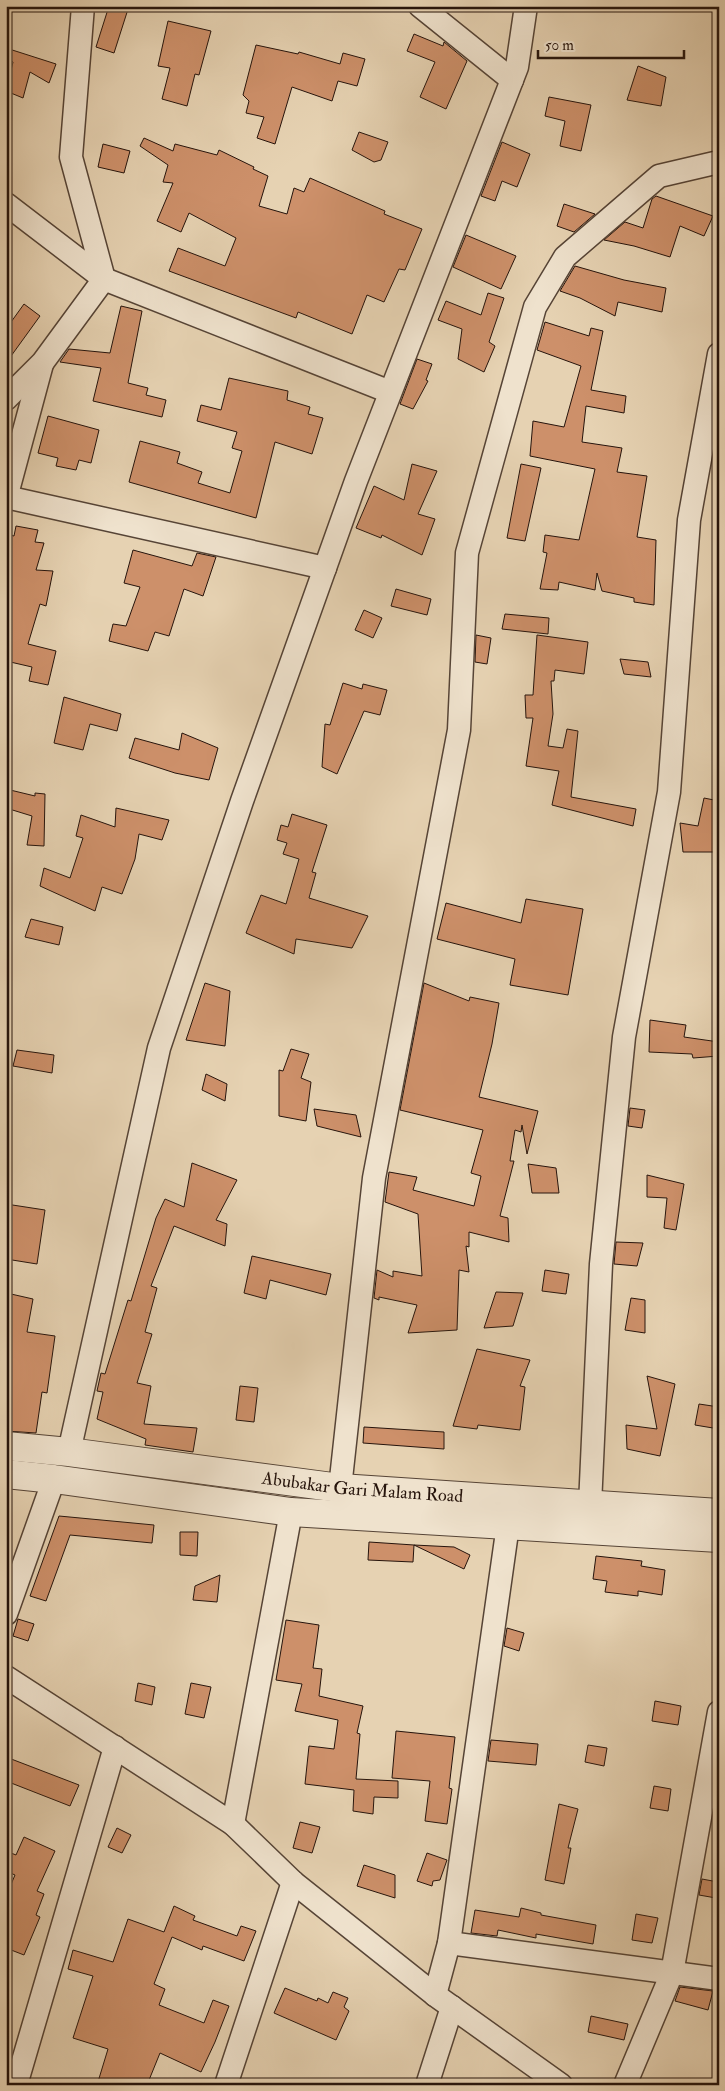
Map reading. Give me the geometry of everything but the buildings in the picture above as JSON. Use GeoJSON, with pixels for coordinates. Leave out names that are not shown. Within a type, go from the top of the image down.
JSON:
{"type":"FeatureCollection","features":[{"type":"Feature","properties":{"kind":"street"},"geometry":{"type":"LineString","coordinates":[[83,6],[71,158],[104,279]]}},
{"type":"Feature","properties":{"kind":"street"},"geometry":{"type":"LineString","coordinates":[[420,6],[512,80]]}},
{"type":"Feature","properties":{"kind":"street"},"geometry":{"type":"LineString","coordinates":[[69,1452],[159,1048],[242,801],[325,568],[390,392],[517,67],[526,6]]}},
{"type":"Feature","properties":{"kind":"street"},"geometry":{"type":"LineString","coordinates":[[340,1488],[374,1178],[459,730],[467,553],[535,306],[565,257],[659,176],[719,162]]}},
{"type":"Feature","properties":{"kind":"street"},"geometry":{"type":"LineString","coordinates":[[6,204],[104,279],[390,392]]}},
{"type":"Feature","properties":{"kind":"street"},"geometry":{"type":"LineString","coordinates":[[6,399],[43,362],[104,279]]}},
{"type":"Feature","properties":{"kind":"street"},"geometry":{"type":"LineString","coordinates":[[590,1505],[600,1264],[624,1037],[669,792],[688,520],[719,354]]}},
{"type":"Feature","properties":{"kind":"street"},"geometry":{"type":"LineString","coordinates":[[43,362],[6,498],[325,568]]}},
{"type":"Feature","properties":{"kind":"street","name":"Abubakar Gari Malam Road"},"geometry":{"type":"LineString","coordinates":[[6,1446],[69,1452],[340,1488],[719,1513]]}},
{"type":"Feature","properties":{"kind":"street"},"geometry":{"type":"LineString","coordinates":[[6,1474],[291,1512],[719,1538]]}},
{"type":"Feature","properties":{"kind":"street"},"geometry":{"type":"LineString","coordinates":[[6,1614],[54,1479]]}},
{"type":"Feature","properties":{"kind":"street"},"geometry":{"type":"LineString","coordinates":[[233,1824],[291,1512]]}},
{"type":"Feature","properties":{"kind":"street"},"geometry":{"type":"LineString","coordinates":[[427,2085],[444,2001],[450,1943],[508,1525]]}},
{"type":"Feature","properties":{"kind":"street"},"geometry":{"type":"LineString","coordinates":[[6,1677],[233,1824],[293,1882],[444,2001],[561,2085]]}},
{"type":"Feature","properties":{"kind":"street"},"geometry":{"type":"LineString","coordinates":[[625,2085],[672,1973],[719,1712]]}},
{"type":"Feature","properties":{"kind":"street"},"geometry":{"type":"LineString","coordinates":[[16,2085],[115,1747]]}},
{"type":"Feature","properties":{"kind":"street"},"geometry":{"type":"LineString","coordinates":[[226,2085],[293,1882]]}},
{"type":"Feature","properties":{"kind":"street"},"geometry":{"type":"LineString","coordinates":[[450,1943],[719,1978]]}}]}
